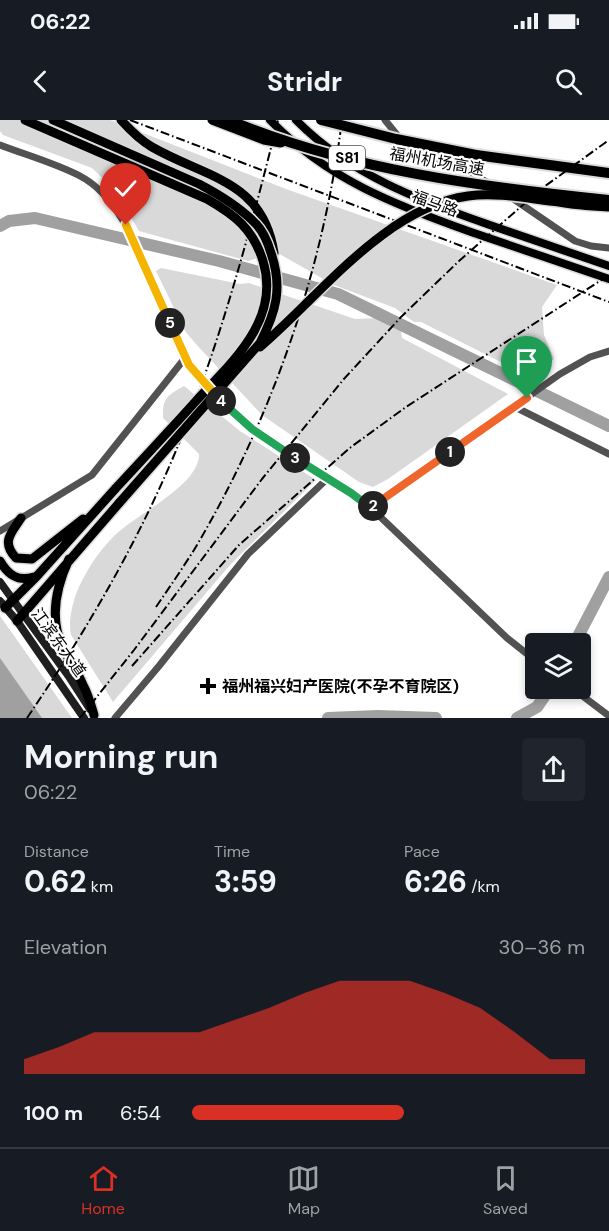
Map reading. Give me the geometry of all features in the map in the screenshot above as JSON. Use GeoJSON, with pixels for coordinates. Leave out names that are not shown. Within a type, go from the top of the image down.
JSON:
{"type":"FeatureCollection","features":[{"type":"Feature","properties":{"kind":"highway"},"geometry":{"type":"LineString","coordinates":[[2,605],[13,600],[37,576],[225,370],[249,341],[265,310],[268,289],[266,271],[259,249],[247,229],[230,213],[207,199],[26,120]]}},
{"type":"Feature","properties":{"kind":"highway"},"geometry":{"type":"LineString","coordinates":[[53,120],[222,196],[242,210],[259,227],[276,267]]}},
{"type":"Feature","properties":{"kind":"highway"},"geometry":{"type":"LineString","coordinates":[[20,618],[69,559],[260,343],[272,320],[278,291],[271,232],[253,202],[212,174],[152,147],[120,120]]}},
{"type":"Feature","properties":{"kind":"highway"},"geometry":{"type":"LineString","coordinates":[[212,120],[264,140],[306,147]]}},
{"type":"Feature","properties":{"kind":"highway","name":"福州机场高速"},"geometry":{"type":"LineString","coordinates":[[230,120],[306,147],[383,167],[534,192],[609,200]]}},
{"type":"Feature","properties":{"kind":"highway","name":"福州机场高速"},"geometry":{"type":"LineString","coordinates":[[321,120],[396,139],[476,155],[609,173]]}},
{"type":"Feature","properties":{"kind":"highway"},"geometry":{"type":"LineString","coordinates":[[326,120],[338,125]]}},
{"type":"Feature","properties":{"kind":"highway"},"geometry":{"type":"LineString","coordinates":[[247,358],[344,267],[371,245],[415,213],[443,201],[469,195],[498,196],[609,207]]}},
{"type":"Feature","properties":{"kind":"highway"},"geometry":{"type":"LineString","coordinates":[[21,518],[8,540],[9,551],[16,558],[32,559],[103,503]]}},
{"type":"Feature","properties":{"kind":"highway"},"geometry":{"type":"LineString","coordinates":[[69,559],[62,574],[56,601],[56,632],[84,685],[95,717]]}},
{"type":"Feature","properties":{"kind":"highway"},"geometry":{"type":"LineString","coordinates":[[0,561],[7,572],[17,578],[26,579],[37,576]]}},
{"type":"Feature","properties":{"kind":"main road","name":"福马路"},"geometry":{"type":"LineString","coordinates":[[296,120],[342,158],[401,192],[609,266]]}},
{"type":"Feature","properties":{"kind":"main road","name":"福马路"},"geometry":{"type":"LineString","coordinates":[[270,121],[316,161],[374,194],[439,220],[609,279]]}},
{"type":"Feature","properties":{"kind":"main road","name":"江滨东大道"},"geometry":{"type":"LineString","coordinates":[[0,582],[13,600],[20,618],[70,678],[95,717]]}},
{"type":"Feature","properties":{"kind":"main road"},"geometry":{"type":"LineString","coordinates":[[2,605],[20,618],[84,718]]}},
{"type":"Feature","properties":{"kind":"street"},"geometry":{"type":"LineString","coordinates":[[386,120],[410,151],[420,157],[466,170],[575,241],[609,248]]}},
{"type":"Feature","properties":{"kind":"street"},"geometry":{"type":"LineString","coordinates":[[0,145],[81,176],[112,202],[126,225],[185,358],[199,376],[244,422],[272,444],[328,478],[371,508],[507,638],[525,652]]}},
{"type":"Feature","properties":{"kind":"street"},"geometry":{"type":"LineString","coordinates":[[371,508],[546,384],[590,357],[609,351]]}},
{"type":"Feature","properties":{"kind":"street"},"geometry":{"type":"LineString","coordinates":[[0,531],[92,475],[185,358]]}},
{"type":"Feature","properties":{"kind":"street"},"geometry":{"type":"LineString","coordinates":[[515,407],[609,454]]}},
{"type":"Feature","properties":{"kind":"street"},"geometry":{"type":"LineString","coordinates":[[115,718],[248,554],[328,478]]}},
{"type":"Feature","properties":{"kind":"street"},"geometry":{"type":"LineString","coordinates":[[587,699],[609,716]]}},
{"type":"Feature","properties":{"kind":"shaded area"},"geometry":{"type":"Polygon","coordinates":[[[0,120],[110,120],[286,189],[557,285],[542,307],[544,335],[554,359],[533,378],[421,322],[414,322],[395,308],[334,285],[276,252],[248,261],[139,231],[116,191],[92,168],[3,135],[0,131],[0,120]]]}},
{"type":"Feature","properties":{"kind":"shaded area"},"geometry":{"type":"Polygon","coordinates":[[[161,268],[240,284],[249,283],[355,319],[378,318],[401,331],[402,338],[508,394],[388,479],[373,487],[359,482],[262,415],[195,343],[185,331],[156,271],[161,268]]]}},
{"type":"Feature","properties":{"kind":"shaded area"},"geometry":{"type":"Polygon","coordinates":[[[184,386],[240,431],[316,480],[230,565],[113,702],[71,635],[72,609],[83,578],[108,542],[178,488],[196,466],[199,454],[163,418],[165,401],[184,386]]]}},
{"type":"Feature","properties":{"kind":"shaded area"},"geometry":{"type":"Polygon","coordinates":[[[0,616],[10,630],[72,718],[0,718],[0,616]]]}},
{"type":"Feature","properties":{"kind":"shaded area"},"geometry":{"type":"Polygon","coordinates":[[[0,658],[42,718],[0,718],[0,658]]]}},
{"type":"Feature","properties":{"kind":"waterway"},"geometry":{"type":"LineString","coordinates":[[0,226],[9,221],[35,218],[219,261],[338,294],[609,426]]}},
{"type":"Feature","properties":{"kind":"waterway"},"geometry":{"type":"LineString","coordinates":[[580,633],[609,577]]}},
{"type":"Feature","properties":{"kind":"waterway"},"geometry":{"type":"LineString","coordinates":[[517,718],[537,707],[542,699]]}},
{"type":"Feature","properties":{"kind":"waterway"},"geometry":{"type":"LineString","coordinates":[[328,718],[378,716],[436,718]]}},
{"type":"Feature","properties":{"kind":"railway"},"geometry":{"type":"LineString","coordinates":[[130,120],[609,302]]}},
{"type":"Feature","properties":{"kind":"railway"},"geometry":{"type":"LineString","coordinates":[[27,718],[71,651],[130,549],[180,441],[235,282],[278,120]]}},
{"type":"Feature","properties":{"kind":"railway"},"geometry":{"type":"LineString","coordinates":[[156,607],[194,550],[222,500],[270,396],[290,342],[322,232],[342,120]]}},
{"type":"Feature","properties":{"kind":"railway"},"geometry":{"type":"LineString","coordinates":[[80,718],[262,479],[343,380],[401,317],[459,261],[541,189],[609,140]]}},
{"type":"Feature","properties":{"kind":"railway"},"geometry":{"type":"LineString","coordinates":[[132,666],[239,545],[351,447],[406,407],[609,275]]}},
{"type":"Feature","properties":{"kind":"place","name":"福州福兴妇产医院(不孕不育院区)"},"geometry":{"type":"Point","coordinates":[208,686]}},
{"type":"Feature","properties":{"kind":"route"},"geometry":{"type":"LineString","coordinates":[[126,225],[189,365],[252,429],[371,508],[527,398]]}}]}
